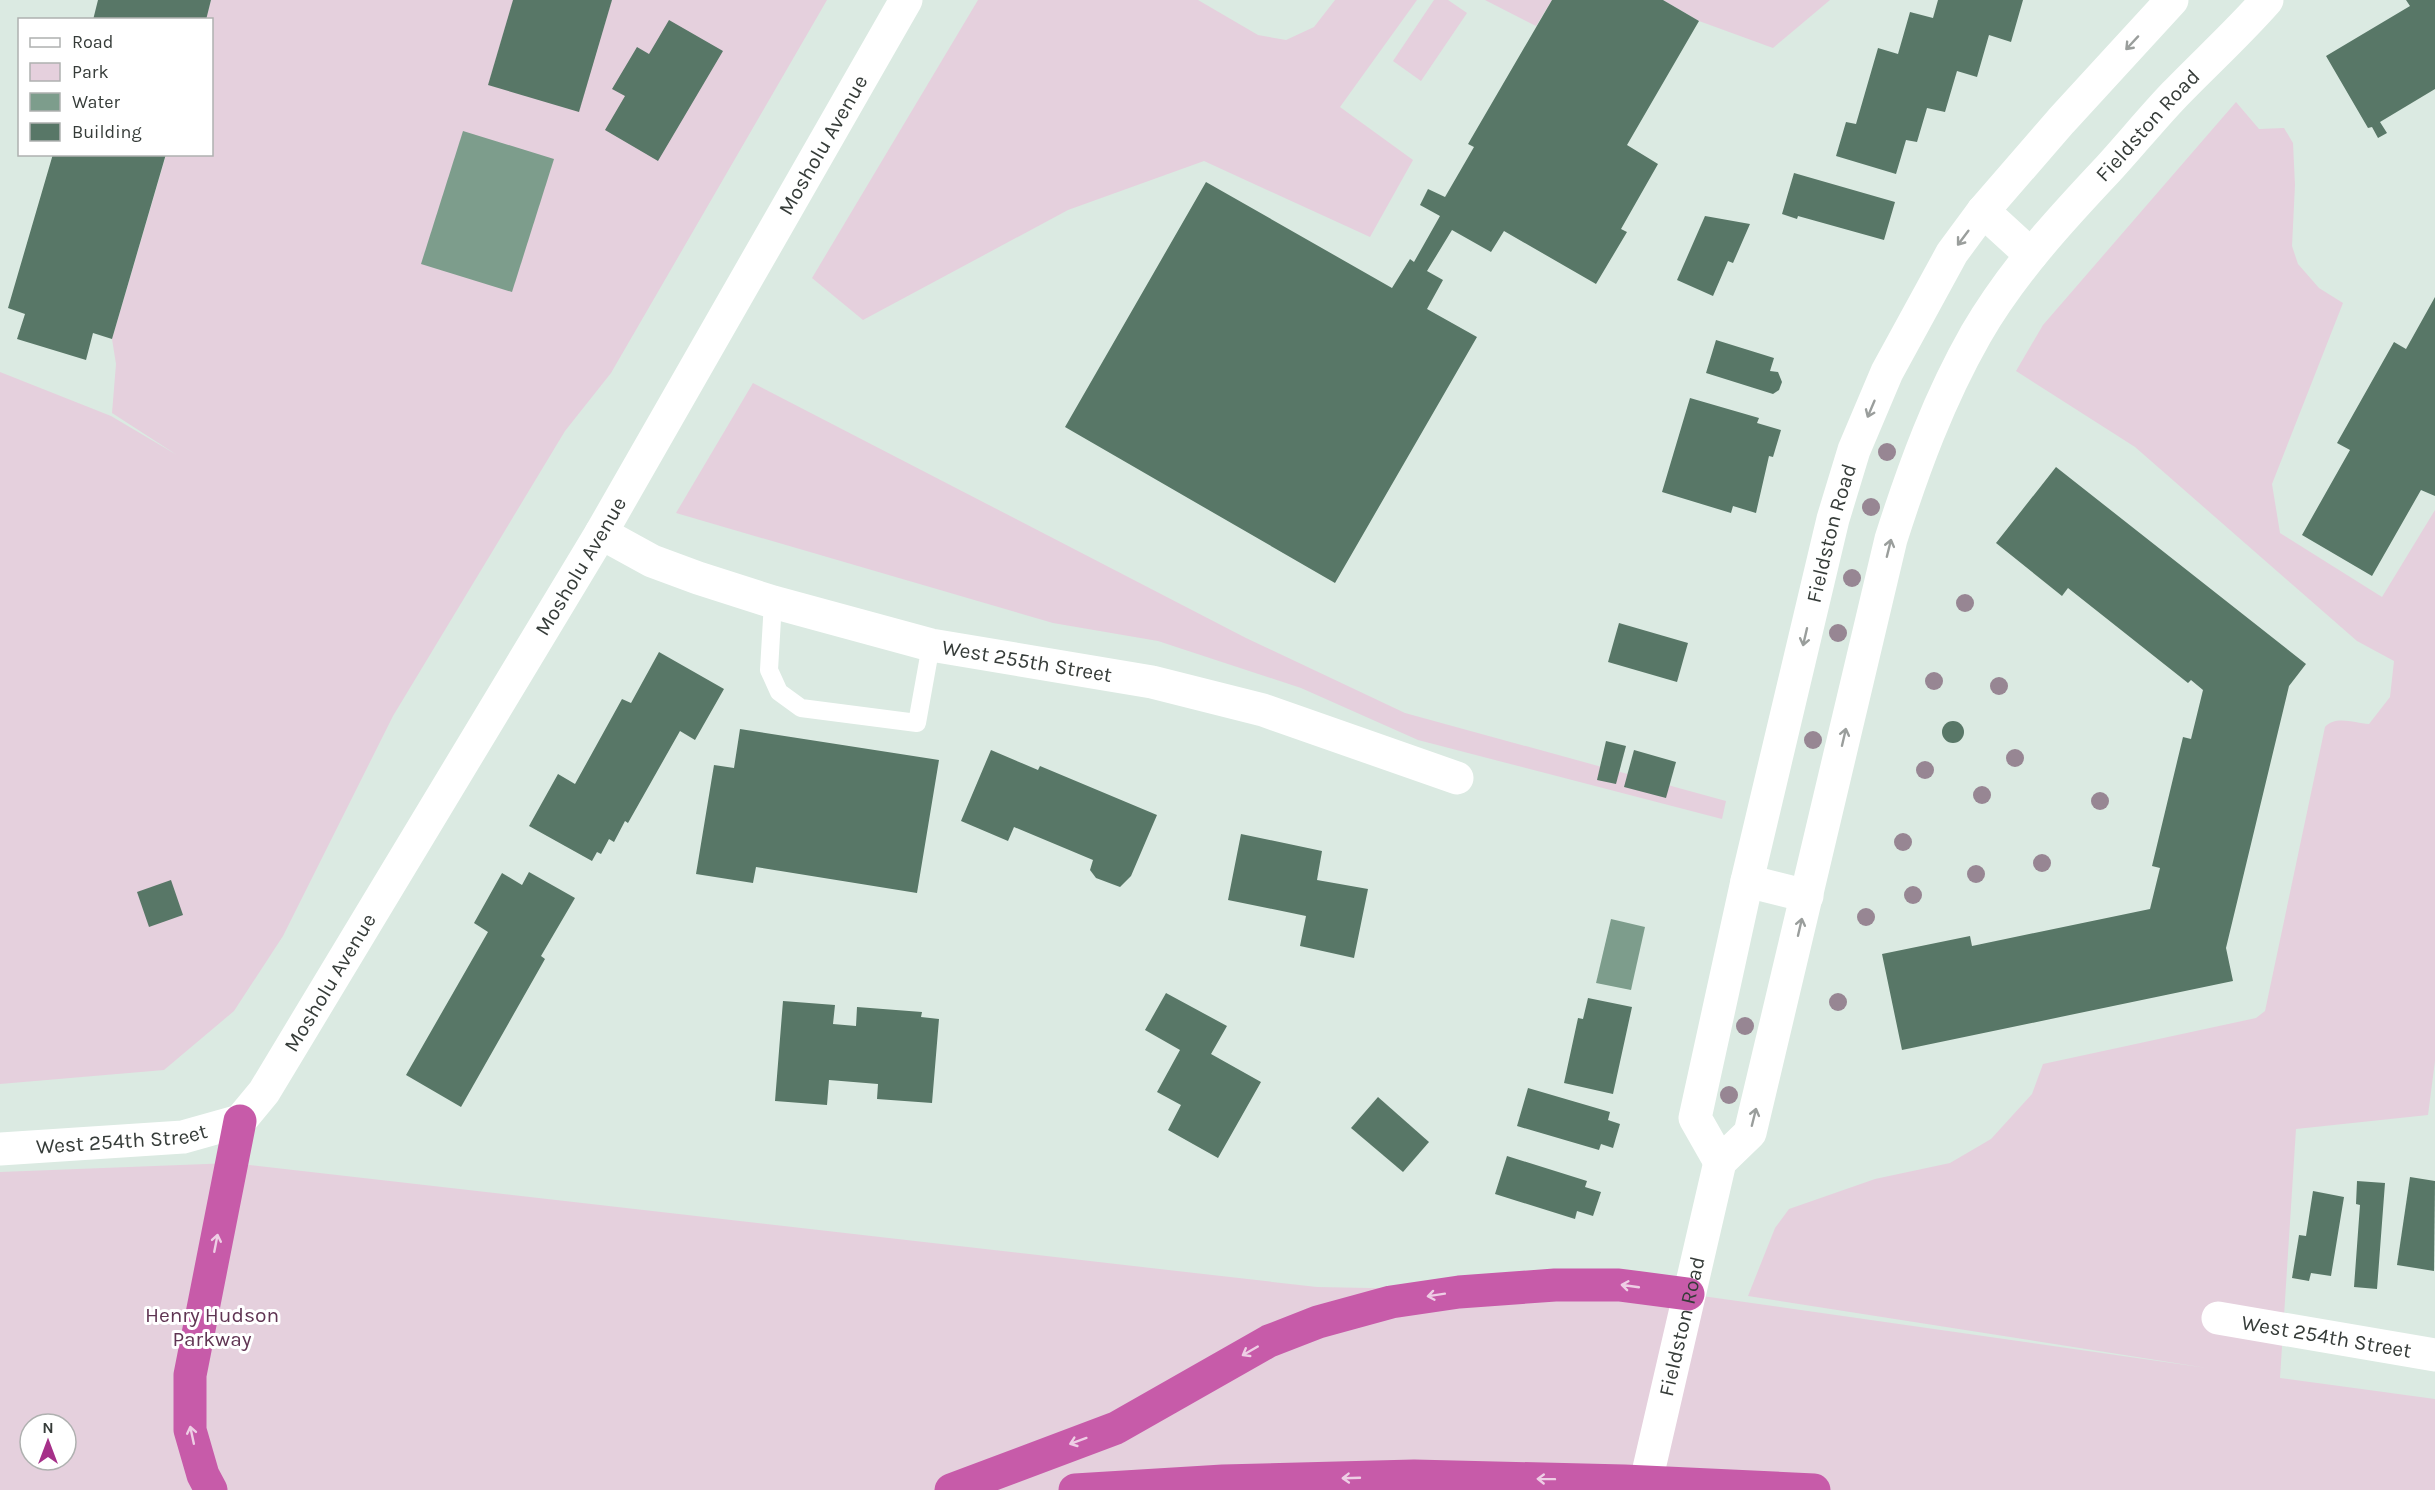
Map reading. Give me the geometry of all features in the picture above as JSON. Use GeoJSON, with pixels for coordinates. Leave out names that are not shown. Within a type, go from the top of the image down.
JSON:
{"type":"FeatureCollection","features":[{"type":"Feature","properties":{"kind":"highway"},"geometry":{"type":"LineString","coordinates":[[211,1490],[203,1475],[190,1430],[190,1375],[240,1121]]}},
{"type":"Feature","properties":{"kind":"highway"},"geometry":{"type":"LineString","coordinates":[[951,1490],[1116,1428],[1269,1341],[1339,1316],[1391,1302],[1459,1292],[1555,1285],[1619,1285],[1688,1294]]}},
{"type":"Feature","properties":{"kind":"highway"},"geometry":{"type":"LineString","coordinates":[[1075,1490],[1223,1481],[1414,1476],[1624,1481],[1814,1490]]}},
{"type":"Feature","properties":{"kind":"street","name":"Mosholu Avenue"},"geometry":{"type":"LineString","coordinates":[[240,1121],[264,1092],[601,533],[906,0]]}},
{"type":"Feature","properties":{"kind":"street","name":"Fieldston Road"},"geometry":{"type":"LineString","coordinates":[[1720,1162],[1695,1118],[1747,882],[1833,519],[1854,450],[1887,372],[1917,313],[1952,253],[1983,211],[2061,121],[2172,0]]}},
{"type":"Feature","properties":{"kind":"street","name":"Fieldston Road"},"geometry":{"type":"LineString","coordinates":[[1644,1490],[1720,1162],[1750,1133],[1891,539],[1913,470],[1942,398],[1977,333],[2031,255],[2056,224],[2175,94],[2267,0]]}},
{"type":"Feature","properties":{"kind":"street"},"geometry":{"type":"LineString","coordinates":[[1983,211],[2031,255]]}},
{"type":"Feature","properties":{"kind":"street","name":"West 255th Street"},"geometry":{"type":"LineString","coordinates":[[601,533],[652,561],[773,602],[931,645],[1152,682],[1263,710],[1457,778]]}},
{"type":"Feature","properties":{"kind":"street"},"geometry":{"type":"LineString","coordinates":[[1747,882],[1807,896]]}},
{"type":"Feature","properties":{"kind":"street","name":"West 254th Street"},"geometry":{"type":"LineString","coordinates":[[0,1149],[183,1137],[240,1121]]}},
{"type":"Feature","properties":{"kind":"street","name":"West 254th Street"},"geometry":{"type":"LineString","coordinates":[[2218,1318],[2435,1355]]}},
{"type":"Feature","properties":{"kind":"lane"},"geometry":{"type":"LineString","coordinates":[[773,602],[769,670],[779,692],[801,708],[916,723],[931,645]]}},
{"type":"Feature","properties":{"kind":"green space"},"geometry":{"type":"Polygon","coordinates":[[[211,0],[827,0],[611,373],[565,431],[393,716],[283,936],[234,1011],[164,1070],[0,1084],[0,372],[111,416],[177,455],[112,413],[116,364],[112,339],[166,156],[213,156],[213,18],[206,18],[211,0]]]}},
{"type":"Feature","properties":{"kind":"green space"},"geometry":{"type":"Polygon","coordinates":[[[978,0],[1198,0],[1258,35],[1286,40],[1314,27],[1335,0],[1417,0],[1340,107],[1413,160],[1370,237],[1204,161],[1068,210],[863,320],[812,278],[978,0]]]}},
{"type":"Feature","properties":{"kind":"green space"},"geometry":{"type":"Polygon","coordinates":[[[1434,0],[1448,0],[1467,13],[1421,81],[1393,61],[1434,0]]]}},
{"type":"Feature","properties":{"kind":"green space"},"geometry":{"type":"Polygon","coordinates":[[[1485,0],[1552,0],[1536,26],[1485,0]]]}},
{"type":"Feature","properties":{"kind":"green space"},"geometry":{"type":"Polygon","coordinates":[[[1663,0],[1830,0],[1773,48],[1699,21],[1663,0]]]}},
{"type":"Feature","properties":{"kind":"green space","name":"Henry Hudson Parkway"},"geometry":{"type":"Polygon","coordinates":[[[2236,102],[2259,129],[2284,128],[2293,143],[2295,185],[2292,246],[2298,264],[2319,288],[2343,303],[2272,484],[2280,533],[2382,597],[2435,510],[2435,1061],[2428,1115],[2296,1129],[2280,1378],[2435,1399],[2435,1490],[0,1490],[0,1172],[232,1163],[1317,1287],[1688,1294],[2207,1368],[1748,1296],[1775,1228],[1789,1209],[1875,1179],[1950,1163],[1991,1139],[2032,1094],[2043,1064],[2256,1018],[2265,1011],[2325,727],[2334,721],[2369,724],[2390,697],[2394,661],[2357,641],[2135,447],[2016,371],[2043,325],[2236,102]]]}},
{"type":"Feature","properties":{"kind":"green space"},"geometry":{"type":"Polygon","coordinates":[[[753,383],[1246,638],[1405,713],[1726,801],[1722,819],[1418,740],[1301,688],[1158,641],[1053,623],[676,513],[753,383]]]}},
{"type":"Feature","properties":{"kind":"water"},"geometry":{"type":"Polygon","coordinates":[[[463,131],[554,159],[512,292],[421,264],[463,131]]]}},
{"type":"Feature","properties":{"kind":"water"},"geometry":{"type":"Polygon","coordinates":[[[1611,919],[1645,927],[1631,990],[1596,983],[1611,919]]]}},
{"type":"Feature","properties":{"kind":"building"},"geometry":{"type":"Polygon","coordinates":[[[98,0],[211,0],[206,18],[94,18],[98,0]]]}},
{"type":"Feature","properties":{"kind":"building"},"geometry":{"type":"Polygon","coordinates":[[[513,0],[612,0],[579,112],[488,85],[513,0]]]}},
{"type":"Feature","properties":{"kind":"building"},"geometry":{"type":"Polygon","coordinates":[[[1552,0],[1663,0],[1699,21],[1627,145],[1658,164],[1621,229],[1627,232],[1596,284],[1504,231],[1491,252],[1452,230],[1427,271],[1443,280],[1427,309],[1477,337],[1335,583],[1065,427],[1206,182],[1392,288],[1410,259],[1414,262],[1440,216],[1420,205],[1428,189],[1445,197],[1474,147],[1468,144],[1552,0]]]}},
{"type":"Feature","properties":{"kind":"building"},"geometry":{"type":"Polygon","coordinates":[[[1938,0],[2023,0],[2011,42],[1989,35],[1977,77],[1957,71],[1945,112],[1927,108],[1917,142],[1906,140],[1896,174],[1836,156],[1846,122],[1856,124],[1878,48],[1898,54],[1910,12],[1933,18],[1938,0]]]}},
{"type":"Feature","properties":{"kind":"building"},"geometry":{"type":"Polygon","coordinates":[[[2406,0],[2435,0],[2435,89],[2380,122],[2387,133],[2378,138],[2372,127],[2368,128],[2326,56],[2410,6],[2406,0]]]}},
{"type":"Feature","properties":{"kind":"building"},"geometry":{"type":"Polygon","coordinates":[[[669,20],[723,51],[658,161],[605,130],[625,96],[612,89],[637,47],[649,54],[669,20]]]}},
{"type":"Feature","properties":{"kind":"building"},"geometry":{"type":"Polygon","coordinates":[[[52,156],[165,156],[112,339],[93,333],[86,360],[17,339],[25,314],[8,308],[52,156]]]}},
{"type":"Feature","properties":{"kind":"building"},"geometry":{"type":"Polygon","coordinates":[[[1794,173],[1895,202],[1884,240],[1798,216],[1797,219],[1782,214],[1794,173]]]}},
{"type":"Feature","properties":{"kind":"building"},"geometry":{"type":"Polygon","coordinates":[[[1705,216],[1750,224],[1733,263],[1728,261],[1713,296],[1677,280],[1705,216]]]}},
{"type":"Feature","properties":{"kind":"building"},"geometry":{"type":"Polygon","coordinates":[[[2435,297],[2435,496],[2421,490],[2372,576],[2302,535],[2350,450],[2337,443],[2394,342],[2406,349],[2435,297]]]}},
{"type":"Feature","properties":{"kind":"building"},"geometry":{"type":"Polygon","coordinates":[[[1716,340],[1774,358],[1770,371],[1778,372],[1782,382],[1779,390],[1773,394],[1706,373],[1716,340]]]}},
{"type":"Feature","properties":{"kind":"building"},"geometry":{"type":"Polygon","coordinates":[[[1690,398],[1759,418],[1757,423],[1781,430],[1773,457],[1769,456],[1756,513],[1733,506],[1731,513],[1662,492],[1690,398]]]}},
{"type":"Feature","properties":{"kind":"building"},"geometry":{"type":"Polygon","coordinates":[[[2056,467],[2306,664],[2289,686],[2226,948],[2233,981],[1902,1050],[1882,954],[1970,936],[1972,946],[2150,909],[2160,868],[2152,866],[2183,737],[2191,739],[2203,690],[2191,680],[2188,683],[2068,588],[2062,596],[1996,543],[2056,467]]]}},
{"type":"Feature","properties":{"kind":"building"},"geometry":{"type":"Polygon","coordinates":[[[1619,623],[1688,643],[1677,682],[1608,662],[1619,623]]]}},
{"type":"Feature","properties":{"kind":"building"},"geometry":{"type":"Polygon","coordinates":[[[659,652],[724,689],[695,740],[680,731],[628,823],[625,821],[614,842],[609,839],[601,854],[597,852],[592,861],[529,826],[558,774],[575,784],[622,699],[631,703],[659,652]]]}},
{"type":"Feature","properties":{"kind":"building"},"geometry":{"type":"Polygon","coordinates":[[[1953,721],[1961,724],[1964,732],[1961,740],[1953,743],[1945,740],[1942,732],[1945,724],[1953,721]]]}},
{"type":"Feature","properties":{"kind":"building"},"geometry":{"type":"Polygon","coordinates":[[[740,729],[939,760],[917,893],[756,867],[753,883],[696,874],[714,765],[734,768],[740,729]]]}},
{"type":"Feature","properties":{"kind":"building"},"geometry":{"type":"Polygon","coordinates":[[[1606,741],[1626,746],[1616,784],[1597,780],[1606,741]]]}},
{"type":"Feature","properties":{"kind":"building"},"geometry":{"type":"Polygon","coordinates":[[[991,750],[1038,770],[1040,766],[1157,815],[1131,876],[1120,887],[1096,878],[1090,870],[1093,860],[1014,827],[1008,841],[961,821],[991,750]]]}},
{"type":"Feature","properties":{"kind":"building"},"geometry":{"type":"Polygon","coordinates":[[[1634,750],[1676,762],[1666,798],[1624,787],[1634,750]]]}},
{"type":"Feature","properties":{"kind":"building"},"geometry":{"type":"Polygon","coordinates":[[[1241,834],[1322,851],[1317,880],[1368,889],[1354,958],[1300,946],[1306,916],[1228,900],[1241,834]]]}},
{"type":"Feature","properties":{"kind":"building"},"geometry":{"type":"Polygon","coordinates":[[[529,872],[575,898],[541,956],[545,959],[461,1107],[406,1075],[488,932],[474,923],[502,873],[522,885],[529,872]]]}},
{"type":"Feature","properties":{"kind":"building"},"geometry":{"type":"Polygon","coordinates":[[[171,880],[183,915],[149,927],[137,892],[171,880]]]}},
{"type":"Feature","properties":{"kind":"building"},"geometry":{"type":"Polygon","coordinates":[[[1166,993],[1227,1026],[1211,1054],[1261,1082],[1218,1158],[1168,1130],[1181,1105],[1157,1092],[1180,1050],[1145,1030],[1166,993]]]}},
{"type":"Feature","properties":{"kind":"building"},"geometry":{"type":"Polygon","coordinates":[[[1588,998],[1632,1007],[1613,1094],[1564,1083],[1578,1018],[1583,1019],[1588,998]]]}},
{"type":"Feature","properties":{"kind":"building"},"geometry":{"type":"Polygon","coordinates":[[[783,1001],[835,1005],[833,1024],[856,1026],[857,1007],[922,1012],[921,1017],[939,1019],[932,1103],[877,1099],[878,1084],[829,1080],[827,1105],[775,1101],[783,1001]]]}},
{"type":"Feature","properties":{"kind":"building"},"geometry":{"type":"Polygon","coordinates":[[[1528,1088],[1610,1112],[1608,1120],[1620,1124],[1613,1148],[1601,1144],[1599,1150],[1517,1126],[1528,1088]]]}},
{"type":"Feature","properties":{"kind":"building"},"geometry":{"type":"Polygon","coordinates":[[[1378,1097],[1429,1142],[1403,1172],[1351,1128],[1378,1097]]]}},
{"type":"Feature","properties":{"kind":"building"},"geometry":{"type":"Polygon","coordinates":[[[1507,1156],[1587,1181],[1585,1187],[1601,1192],[1593,1216],[1577,1211],[1575,1219],[1495,1194],[1507,1156]]]}},
{"type":"Feature","properties":{"kind":"building"},"geometry":{"type":"Polygon","coordinates":[[[2410,1177],[2435,1181],[2434,1271],[2397,1265],[2410,1177]]]}},
{"type":"Feature","properties":{"kind":"building"},"geometry":{"type":"Polygon","coordinates":[[[2357,1181],[2385,1183],[2377,1289],[2354,1287],[2360,1205],[2356,1204],[2357,1181]]]}},
{"type":"Feature","properties":{"kind":"building"},"geometry":{"type":"Polygon","coordinates":[[[2313,1191],[2344,1197],[2331,1276],[2311,1273],[2309,1281],[2292,1278],[2299,1235],[2306,1236],[2313,1191]]]}}]}
